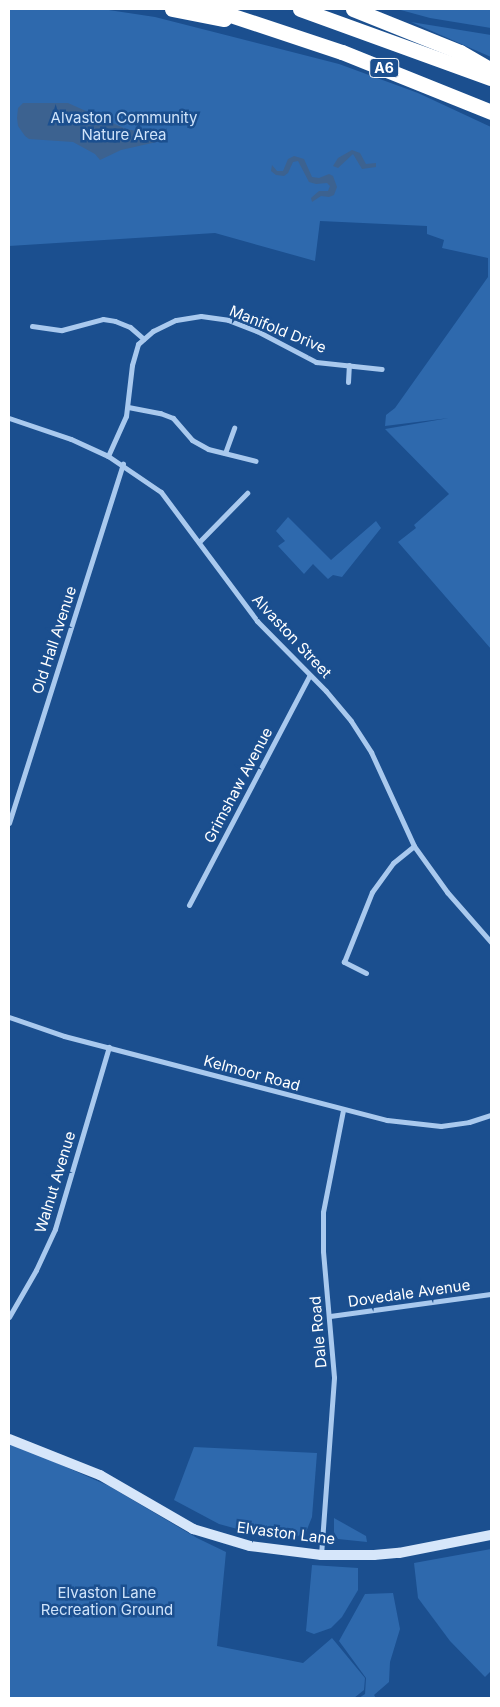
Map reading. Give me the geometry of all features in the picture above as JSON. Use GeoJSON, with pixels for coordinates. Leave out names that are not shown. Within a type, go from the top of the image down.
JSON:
{"type":"FeatureCollection","features":[{"type":"Feature","properties":{"kind":"highway","name":"A6"},"geometry":{"type":"LineString","coordinates":[[172,9],[274,29],[342,52],[491,112]]}},
{"type":"Feature","properties":{"kind":"highway"},"geometry":{"type":"LineString","coordinates":[[212,9],[274,29]]}},
{"type":"Feature","properties":{"kind":"highway"},"geometry":{"type":"LineString","coordinates":[[300,9],[491,78]]}},
{"type":"Feature","properties":{"kind":"highway"},"geometry":{"type":"LineString","coordinates":[[353,9],[460,52],[491,70]]}},
{"type":"Feature","properties":{"kind":"street","name":"Manifold Drive"},"geometry":{"type":"LineString","coordinates":[[144,339],[176,320],[188,317],[228,320],[257,331],[316,362],[382,369]]}},
{"type":"Feature","properties":{"kind":"street"},"geometry":{"type":"LineString","coordinates":[[32,326],[62,330],[103,320],[115,321],[130,327],[144,339],[135,352],[126,416],[108,456]]}},
{"type":"Feature","properties":{"kind":"street"},"geometry":{"type":"LineString","coordinates":[[348,382],[350,365]]}},
{"type":"Feature","properties":{"kind":"street"},"geometry":{"type":"LineString","coordinates":[[128,407],[160,413],[173,418],[192,440],[208,449],[256,461]]}},
{"type":"Feature","properties":{"kind":"street","name":"Alvaston Street"},"geometry":{"type":"LineString","coordinates":[[9,418],[71,439],[108,456],[123,464],[161,492],[257,621],[309,676],[326,691],[351,721],[371,752],[414,846],[447,892],[491,942]]}},
{"type":"Feature","properties":{"kind":"street"},"geometry":{"type":"LineString","coordinates":[[225,453],[234,428]]}},
{"type":"Feature","properties":{"kind":"street","name":"Old Hall Avenue"},"geometry":{"type":"LineString","coordinates":[[9,823],[123,464]]}},
{"type":"Feature","properties":{"kind":"street"},"geometry":{"type":"LineString","coordinates":[[200,542],[247,492]]}},
{"type":"Feature","properties":{"kind":"street","name":"Grimshaw Avenue"},"geometry":{"type":"LineString","coordinates":[[189,905],[309,676]]}},
{"type":"Feature","properties":{"kind":"street"},"geometry":{"type":"LineString","coordinates":[[366,973],[344,962],[372,892],[393,863],[414,846]]}},
{"type":"Feature","properties":{"kind":"street","name":"Kelmoor Road"},"geometry":{"type":"LineString","coordinates":[[9,1017],[64,1036],[387,1120],[430,1126],[469,1122],[491,1115]]}},
{"type":"Feature","properties":{"kind":"street","name":"Walnut Avenue"},"geometry":{"type":"LineString","coordinates":[[9,1317],[36,1270],[55,1229],[109,1047]]}},
{"type":"Feature","properties":{"kind":"street","name":"Dale Road"},"geometry":{"type":"LineString","coordinates":[[321,1554],[334,1378],[330,1316],[324,1267],[323,1212],[343,1110]]}},
{"type":"Feature","properties":{"kind":"street","name":"Dovedale Avenue"},"geometry":{"type":"LineString","coordinates":[[330,1316],[491,1294]]}},
{"type":"Feature","properties":{"kind":"street","name":"Elvaston Lane"},"geometry":{"type":"LineString","coordinates":[[9,1439],[100,1475],[168,1516],[216,1537],[250,1546],[350,1556],[399,1553],[491,1535]]}},
{"type":"Feature","properties":{"kind":"green space","name":"Alvaston Community Nature Area"},"geometry":{"type":"Polygon","coordinates":[[[9,9],[102,9],[155,17],[339,64],[418,93],[491,127],[491,649],[398,542],[416,528],[414,525],[449,494],[385,429],[449,418],[385,426],[386,415],[395,408],[488,277],[488,258],[442,248],[444,240],[427,234],[427,226],[320,221],[315,261],[215,233],[9,246],[9,9]]]}},
{"type":"Feature","properties":{"kind":"green space"},"geometry":{"type":"Polygon","coordinates":[[[397,9],[491,9],[491,28],[430,18],[397,9]]]}},
{"type":"Feature","properties":{"kind":"green space"},"geometry":{"type":"Polygon","coordinates":[[[411,22],[491,35],[491,57],[411,22]]]}},
{"type":"Feature","properties":{"kind":"green space"},"geometry":{"type":"Polygon","coordinates":[[[288,517],[331,560],[376,521],[381,528],[342,577],[333,575],[328,579],[313,564],[304,574],[278,546],[285,541],[276,531],[288,517]]]}},
{"type":"Feature","properties":{"kind":"green space","name":"Elvaston Lane Recreation Ground"},"geometry":{"type":"Polygon","coordinates":[[[9,1442],[109,1486],[197,1538],[226,1552],[217,1646],[303,1663],[332,1638],[365,1678],[364,1690],[354,1698],[9,1698],[9,1442]]]}},
{"type":"Feature","properties":{"kind":"green space"},"geometry":{"type":"Polygon","coordinates":[[[194,1447],[317,1453],[312,1517],[306,1532],[298,1536],[252,1533],[219,1524],[174,1500],[194,1447]]]}},
{"type":"Feature","properties":{"kind":"green space"},"geometry":{"type":"Polygon","coordinates":[[[334,1518],[366,1536],[367,1542],[338,1539],[334,1532],[334,1518]]]}},
{"type":"Feature","properties":{"kind":"green space"},"geometry":{"type":"Polygon","coordinates":[[[491,1549],[491,1671],[485,1677],[450,1641],[418,1598],[414,1563],[491,1549]]]}},
{"type":"Feature","properties":{"kind":"green space"},"geometry":{"type":"Polygon","coordinates":[[[312,1565],[358,1568],[358,1590],[342,1617],[331,1628],[314,1634],[306,1631],[312,1565]]]}},
{"type":"Feature","properties":{"kind":"green space"},"geometry":{"type":"Polygon","coordinates":[[[393,1593],[400,1629],[390,1662],[389,1682],[374,1695],[376,1698],[359,1698],[365,1694],[366,1678],[339,1641],[365,1594],[393,1593]]]}},
{"type":"Feature","properties":{"kind":"shaded area"},"geometry":{"type":"Polygon","coordinates":[[[23,103],[68,103],[126,129],[161,137],[161,141],[121,150],[100,160],[95,154],[73,142],[29,139],[18,126],[18,108],[23,103]]]}},
{"type":"Feature","properties":{"kind":"shaded area"},"geometry":{"type":"Polygon","coordinates":[[[352,150],[360,153],[366,164],[376,163],[376,167],[362,169],[353,154],[338,168],[333,166],[338,158],[352,150]]]}},
{"type":"Feature","properties":{"kind":"shaded area"},"geometry":{"type":"Polygon","coordinates":[[[294,156],[304,159],[312,177],[319,178],[329,174],[333,176],[337,187],[334,195],[329,197],[321,196],[312,202],[311,198],[319,191],[328,191],[330,186],[327,183],[316,184],[309,182],[298,161],[293,162],[288,173],[284,176],[276,175],[271,171],[272,165],[277,171],[283,171],[288,159],[294,156]]]}}]}
